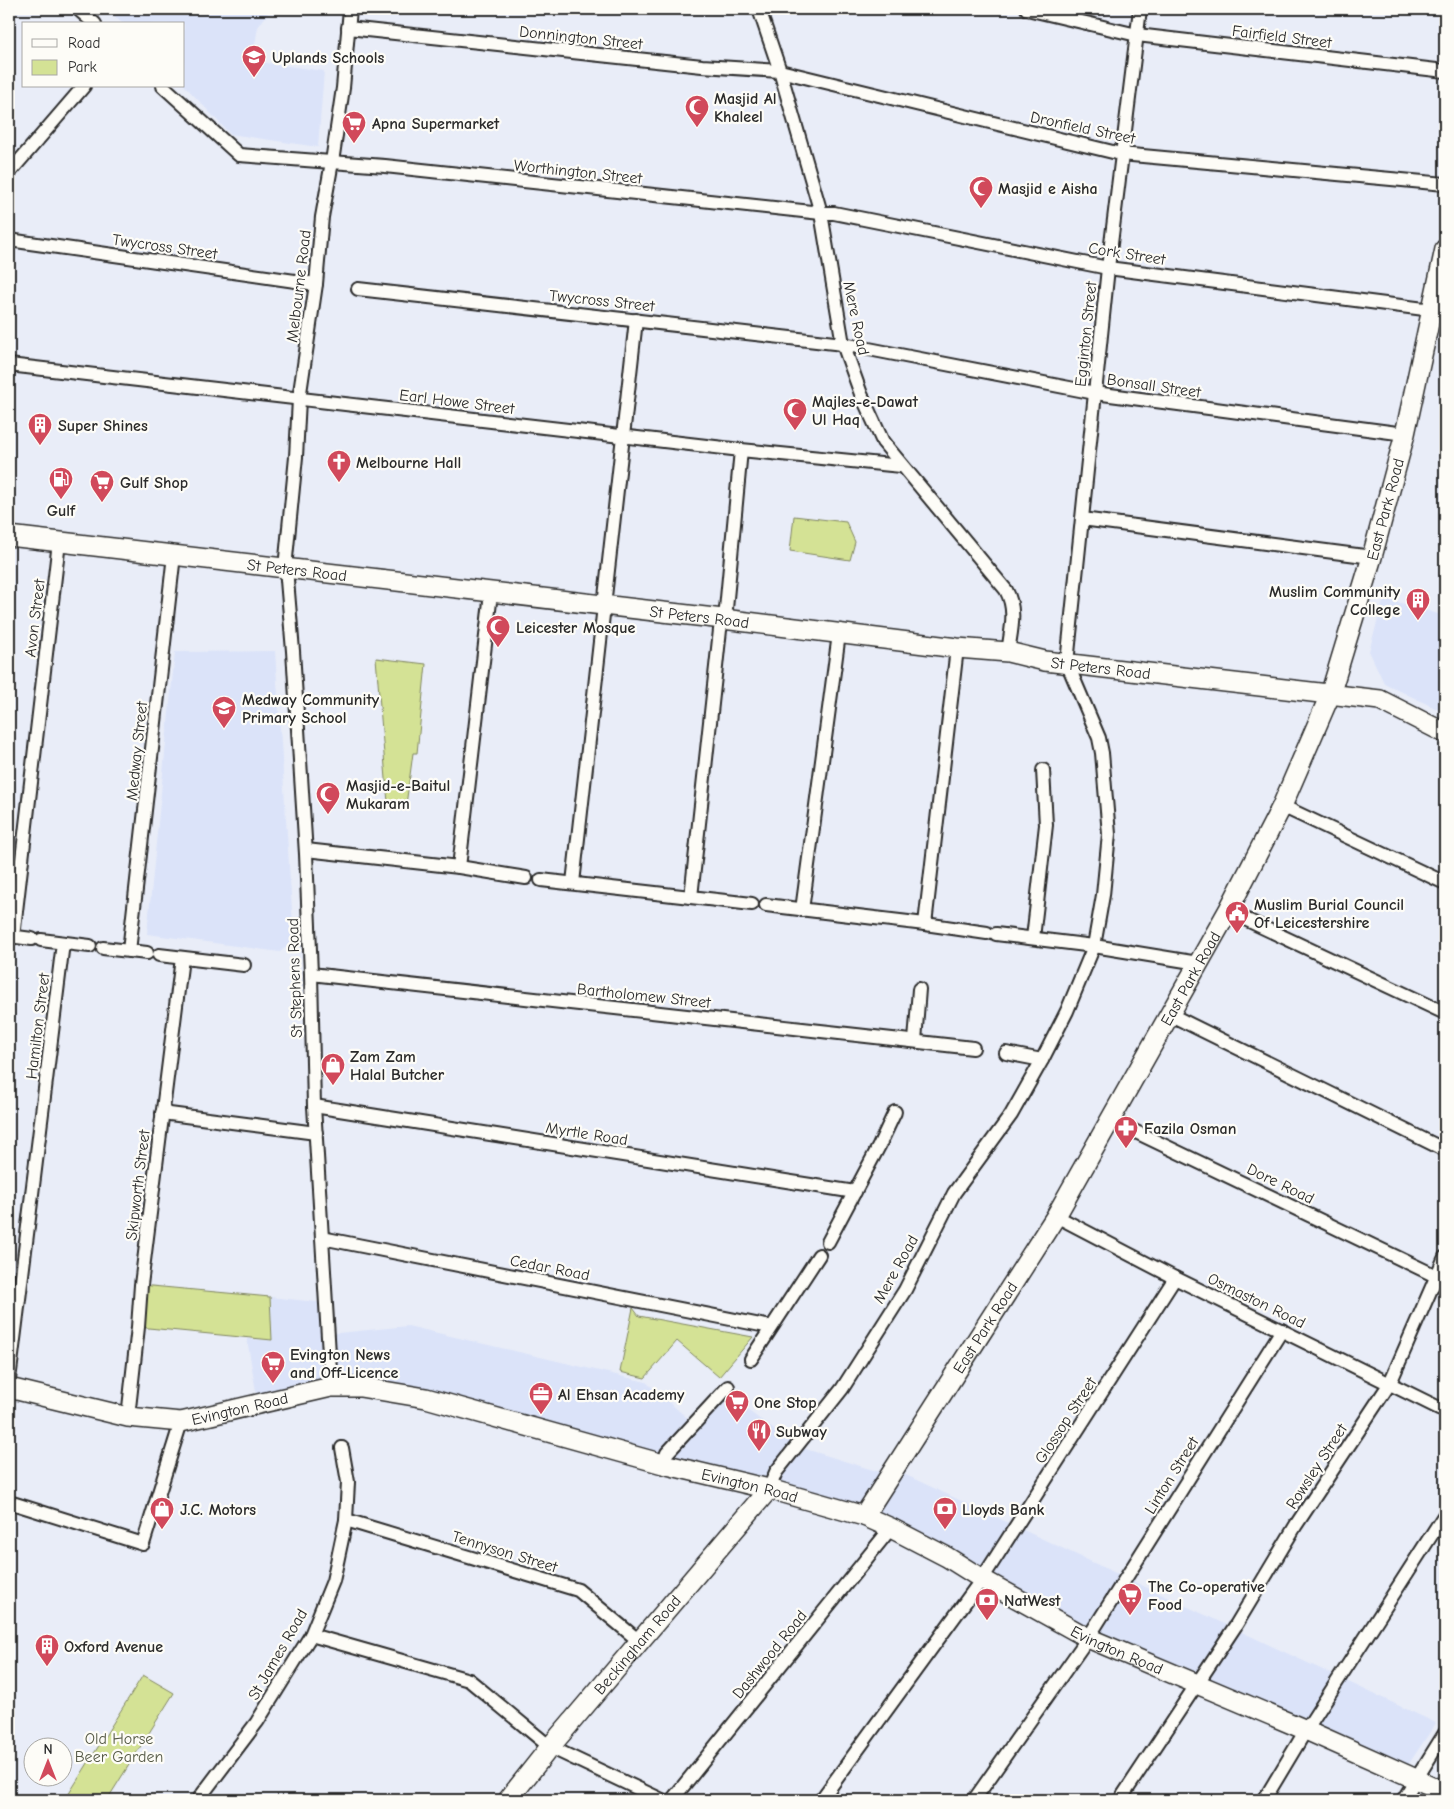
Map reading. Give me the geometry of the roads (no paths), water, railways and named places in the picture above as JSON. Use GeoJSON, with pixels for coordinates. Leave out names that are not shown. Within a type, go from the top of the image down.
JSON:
{"type":"FeatureCollection","features":[{"type":"Feature","properties":{"kind":"street"},"geometry":{"type":"LineString","coordinates":[[78,9],[93,22]]}},
{"type":"Feature","properties":{"kind":"street","name":"Melbourne Road"},"geometry":{"type":"LineString","coordinates":[[285,568],[296,457],[299,399],[316,284],[322,217],[343,88],[350,9]]}},
{"type":"Feature","properties":{"kind":"street","name":"Mere Road"},"geometry":{"type":"LineString","coordinates":[[759,9],[780,71],[821,214],[842,344],[861,394],[883,442],[1006,590],[1012,601],[1013,614],[1008,652]]}},
{"type":"Feature","properties":{"kind":"street","name":"Fairfield Street"},"geometry":{"type":"LineString","coordinates":[[1027,9],[1137,35],[1445,71]]}},
{"type":"Feature","properties":{"kind":"street","name":"Egginton Street"},"geometry":{"type":"LineString","coordinates":[[1067,663],[1108,268],[1140,9]]}},
{"type":"Feature","properties":{"kind":"street","name":"Donnington Street"},"geometry":{"type":"LineString","coordinates":[[348,28],[702,66],[780,71]]}},
{"type":"Feature","properties":{"kind":"street","name":"Dronfield Street"},"geometry":{"type":"LineString","coordinates":[[780,71],[1121,154],[1445,184]]}},
{"type":"Feature","properties":{"kind":"street"},"geometry":{"type":"LineString","coordinates":[[9,173],[82,88]]}},
{"type":"Feature","properties":{"kind":"street","name":"Worthington Street"},"geometry":{"type":"LineString","coordinates":[[165,88],[239,155],[332,162],[821,214]]}},
{"type":"Feature","properties":{"kind":"street","name":"Cork Street"},"geometry":{"type":"LineString","coordinates":[[821,214],[834,213],[1108,268],[1432,310]]}},
{"type":"Feature","properties":{"kind":"street","name":"Twycross Street"},"geometry":{"type":"LineString","coordinates":[[9,240],[316,284]]}},
{"type":"Feature","properties":{"kind":"street","name":"East Park Road"},"geometry":{"type":"LineString","coordinates":[[864,1516],[1056,1216],[1228,911],[1282,806],[1330,695],[1372,557],[1405,434],[1445,249]]}},
{"type":"Feature","properties":{"kind":"street","name":"Twycross Street"},"geometry":{"type":"LineString","coordinates":[[358,289],[842,344]]}},
{"type":"Feature","properties":{"kind":"street"},"geometry":{"type":"LineString","coordinates":[[573,883],[636,320]]}},
{"type":"Feature","properties":{"kind":"street","name":"Bonsall Street"},"geometry":{"type":"LineString","coordinates":[[842,344],[1095,393],[1405,434]]}},
{"type":"Feature","properties":{"kind":"street","name":"Earl Howe Street"},"geometry":{"type":"LineString","coordinates":[[9,365],[741,450],[902,466]]}},
{"type":"Feature","properties":{"kind":"street"},"geometry":{"type":"LineString","coordinates":[[691,896],[720,630],[726,609],[741,450]]}},
{"type":"Feature","properties":{"kind":"street"},"geometry":{"type":"LineString","coordinates":[[1082,519],[1372,557]]}},
{"type":"Feature","properties":{"kind":"street","name":"St Peters Road"},"geometry":{"type":"LineString","coordinates":[[9,536],[957,648],[1008,652],[1045,661],[1380,700],[1445,733]]}},
{"type":"Feature","properties":{"kind":"street","name":"Avon Street"},"geometry":{"type":"LineString","coordinates":[[11,936],[60,542]]}},
{"type":"Feature","properties":{"kind":"street","name":"Medway Street"},"geometry":{"type":"LineString","coordinates":[[130,951],[174,555]]}},
{"type":"Feature","properties":{"kind":"street","name":"St Stephens Road"},"geometry":{"type":"LineString","coordinates":[[285,568],[293,651],[306,850],[314,1106],[331,1387]]}},
{"type":"Feature","properties":{"kind":"street"},"geometry":{"type":"LineString","coordinates":[[459,867],[491,593]]}},
{"type":"Feature","properties":{"kind":"street"},"geometry":{"type":"LineString","coordinates":[[802,910],[839,634]]}},
{"type":"Feature","properties":{"kind":"street"},"geometry":{"type":"LineString","coordinates":[[925,924],[957,648]]}},
{"type":"Feature","properties":{"kind":"street","name":"Mere Road"},"geometry":{"type":"LineString","coordinates":[[769,1489],[776,1472],[842,1389],[900,1298],[954,1193],[1011,1114],[1067,1011],[1094,946],[1103,895],[1109,834],[1102,753],[1099,738],[1067,663]]}},
{"type":"Feature","properties":{"kind":"street"},"geometry":{"type":"LineString","coordinates":[[1033,938],[1046,825],[1043,770]]}},
{"type":"Feature","properties":{"kind":"street"},"geometry":{"type":"LineString","coordinates":[[1282,806],[1445,883]]}},
{"type":"Feature","properties":{"kind":"street"},"geometry":{"type":"LineString","coordinates":[[306,850],[459,867],[526,878]]}},
{"type":"Feature","properties":{"kind":"street"},"geometry":{"type":"LineString","coordinates":[[541,880],[752,904]]}},
{"type":"Feature","properties":{"kind":"street"},"geometry":{"type":"LineString","coordinates":[[766,906],[1094,946],[1198,963]]}},
{"type":"Feature","properties":{"kind":"street"},"geometry":{"type":"LineString","coordinates":[[1228,911],[1445,1012]]}},
{"type":"Feature","properties":{"kind":"street"},"geometry":{"type":"LineString","coordinates":[[11,936],[244,965]]}},
{"type":"Feature","properties":{"kind":"street","name":"Hamilton Street"},"geometry":{"type":"LineString","coordinates":[[9,1380],[14,1304],[64,943]]}},
{"type":"Feature","properties":{"kind":"street","name":"Skipworth Street"},"geometry":{"type":"LineString","coordinates":[[128,1417],[141,1285],[182,958]]}},
{"type":"Feature","properties":{"kind":"street","name":"Bartholomew Street"},"geometry":{"type":"LineString","coordinates":[[311,974],[973,1048]]}},
{"type":"Feature","properties":{"kind":"street"},"geometry":{"type":"LineString","coordinates":[[915,1041],[919,989]]}},
{"type":"Feature","properties":{"kind":"street"},"geometry":{"type":"LineString","coordinates":[[1170,1014],[1445,1150]]}},
{"type":"Feature","properties":{"kind":"street"},"geometry":{"type":"LineString","coordinates":[[1006,1053],[1042,1060]]}},
{"type":"Feature","properties":{"kind":"street","name":"Myrtle Road"},"geometry":{"type":"LineString","coordinates":[[314,1106],[855,1192]]}},
{"type":"Feature","properties":{"kind":"street"},"geometry":{"type":"LineString","coordinates":[[828,1242],[895,1112]]}},
{"type":"Feature","properties":{"kind":"street"},"geometry":{"type":"LineString","coordinates":[[162,1113],[316,1134]]}},
{"type":"Feature","properties":{"kind":"street","name":"Dore Road"},"geometry":{"type":"LineString","coordinates":[[1111,1120],[1436,1276]]}},
{"type":"Feature","properties":{"kind":"street","name":"Osmaston Road"},"geometry":{"type":"LineString","coordinates":[[1056,1216],[1174,1278],[1445,1411]]}},
{"type":"Feature","properties":{"kind":"street","name":"Cedar Road"},"geometry":{"type":"LineString","coordinates":[[322,1238],[771,1328]]}},
{"type":"Feature","properties":{"kind":"street"},"geometry":{"type":"LineString","coordinates":[[751,1359],[819,1255]]}},
{"type":"Feature","properties":{"kind":"street","name":"Rowsley Street"},"geometry":{"type":"LineString","coordinates":[[1120,1800],[1198,1684],[1296,1525],[1390,1383],[1445,1257]]}},
{"type":"Feature","properties":{"kind":"street","name":"Glossop Street"},"geometry":{"type":"LineString","coordinates":[[821,1800],[982,1579],[1174,1278]]}},
{"type":"Feature","properties":{"kind":"street","name":"Linton Street"},"geometry":{"type":"LineString","coordinates":[[974,1800],[1088,1638],[1282,1330]]}},
{"type":"Feature","properties":{"kind":"street","name":"Evington Road"},"geometry":{"type":"LineString","coordinates":[[9,1388],[128,1417],[181,1422],[331,1387],[360,1387],[426,1398],[663,1464],[769,1489],[864,1516],[891,1528],[947,1557],[982,1579],[1088,1638],[1306,1730],[1445,1792]]}},
{"type":"Feature","properties":{"kind":"street"},"geometry":{"type":"LineString","coordinates":[[663,1464],[667,1453],[728,1387]]}},
{"type":"Feature","properties":{"kind":"street"},"geometry":{"type":"LineString","coordinates":[[9,1502],[143,1544],[181,1422]]}},
{"type":"Feature","properties":{"kind":"street","name":"St James Road"},"geometry":{"type":"LineString","coordinates":[[198,1800],[257,1722],[310,1635],[333,1581],[346,1520],[348,1482],[342,1448]]}},
{"type":"Feature","properties":{"kind":"street","name":"Beckingham Road"},"geometry":{"type":"LineString","coordinates":[[508,1800],[550,1747],[769,1489]]}},
{"type":"Feature","properties":{"kind":"street"},"geometry":{"type":"LineString","coordinates":[[1264,1800],[1306,1730],[1445,1514]]}},
{"type":"Feature","properties":{"kind":"street","name":"Tennyson Street"},"geometry":{"type":"LineString","coordinates":[[346,1520],[578,1590],[639,1641]]}},
{"type":"Feature","properties":{"kind":"street","name":"Dashwood Road"},"geometry":{"type":"LineString","coordinates":[[672,1800],[891,1528]]}},
{"type":"Feature","properties":{"kind":"street"},"geometry":{"type":"LineString","coordinates":[[310,1635],[469,1680],[550,1747],[662,1800]]}},
{"type":"Feature","properties":{"kind":"street"},"geometry":{"type":"LineString","coordinates":[[1403,1800],[1445,1733]]}},
{"type":"Feature","properties":{"kind":"place","name":"Uplands Schools"},"geometry":{"type":"Point","coordinates":[254,78]}},
{"type":"Feature","properties":{"kind":"place","name":"Masjid Al Khaleel"},"geometry":{"type":"Point","coordinates":[697,128]}},
{"type":"Feature","properties":{"kind":"place","name":"Apna Supermarket"},"geometry":{"type":"Point","coordinates":[354,144]}},
{"type":"Feature","properties":{"kind":"place","name":"Masjid e Aisha"},"geometry":{"type":"Point","coordinates":[981,209]}},
{"type":"Feature","properties":{"kind":"place","name":"Majles-e-Dawat Ul Haq"},"geometry":{"type":"Point","coordinates":[795,431]}},
{"type":"Feature","properties":{"kind":"place","name":"Super Shines"},"geometry":{"type":"Point","coordinates":[40,446]}},
{"type":"Feature","properties":{"kind":"place","name":"Melbourne Hall"},"geometry":{"type":"Point","coordinates":[339,483]}},
{"type":"Feature","properties":{"kind":"place","name":"Gulf"},"geometry":{"type":"Point","coordinates":[61,500]}},
{"type":"Feature","properties":{"kind":"place","name":"Gulf Shop"},"geometry":{"type":"Point","coordinates":[102,503]}},
{"type":"Feature","properties":{"kind":"place","name":"Muslim Community College"},"geometry":{"type":"Point","coordinates":[1418,621]}},
{"type":"Feature","properties":{"kind":"place","name":"Leicester Mosque"},"geometry":{"type":"Point","coordinates":[498,648]}},
{"type":"Feature","properties":{"kind":"place","name":"Medway Community Primary School"},"geometry":{"type":"Point","coordinates":[224,729]}},
{"type":"Feature","properties":{"kind":"place","name":"Masjid-e-Baitul Mukaram"},"geometry":{"type":"Point","coordinates":[328,815]}},
{"type":"Feature","properties":{"kind":"place","name":"Muslim Burial Council Of Leicestershire"},"geometry":{"type":"Point","coordinates":[1237,934]}},
{"type":"Feature","properties":{"kind":"place","name":"Zam Zam Halal Butcher"},"geometry":{"type":"Point","coordinates":[333,1086]}},
{"type":"Feature","properties":{"kind":"place","name":"Fazila Osman"},"geometry":{"type":"Point","coordinates":[1126,1149]}},
{"type":"Feature","properties":{"kind":"place","name":"Evington News and Off-Licence"},"geometry":{"type":"Point","coordinates":[273,1384]}},
{"type":"Feature","properties":{"kind":"place","name":"Al Ehsan Academy"},"geometry":{"type":"Point","coordinates":[541,1415]}},
{"type":"Feature","properties":{"kind":"place","name":"One Stop"},"geometry":{"type":"Point","coordinates":[737,1423]}},
{"type":"Feature","properties":{"kind":"place","name":"Subway"},"geometry":{"type":"Point","coordinates":[759,1452]}},
{"type":"Feature","properties":{"kind":"place","name":"J.C. Motors"},"geometry":{"type":"Point","coordinates":[162,1530]}},
{"type":"Feature","properties":{"kind":"place","name":"Lloyds Bank"},"geometry":{"type":"Point","coordinates":[945,1530]}},
{"type":"Feature","properties":{"kind":"place","name":"The Co-operative Food"},"geometry":{"type":"Point","coordinates":[1130,1616]}},
{"type":"Feature","properties":{"kind":"place","name":"NatWest"},"geometry":{"type":"Point","coordinates":[987,1621]}},
{"type":"Feature","properties":{"kind":"place","name":"Oxford Avenue"},"geometry":{"type":"Point","coordinates":[47,1667]}},
{"type":"Feature","properties":{"kind":"park label","name":"Old Horse Beer Garden"},"geometry":{"type":"Point","coordinates":[119,1747]}}]}
